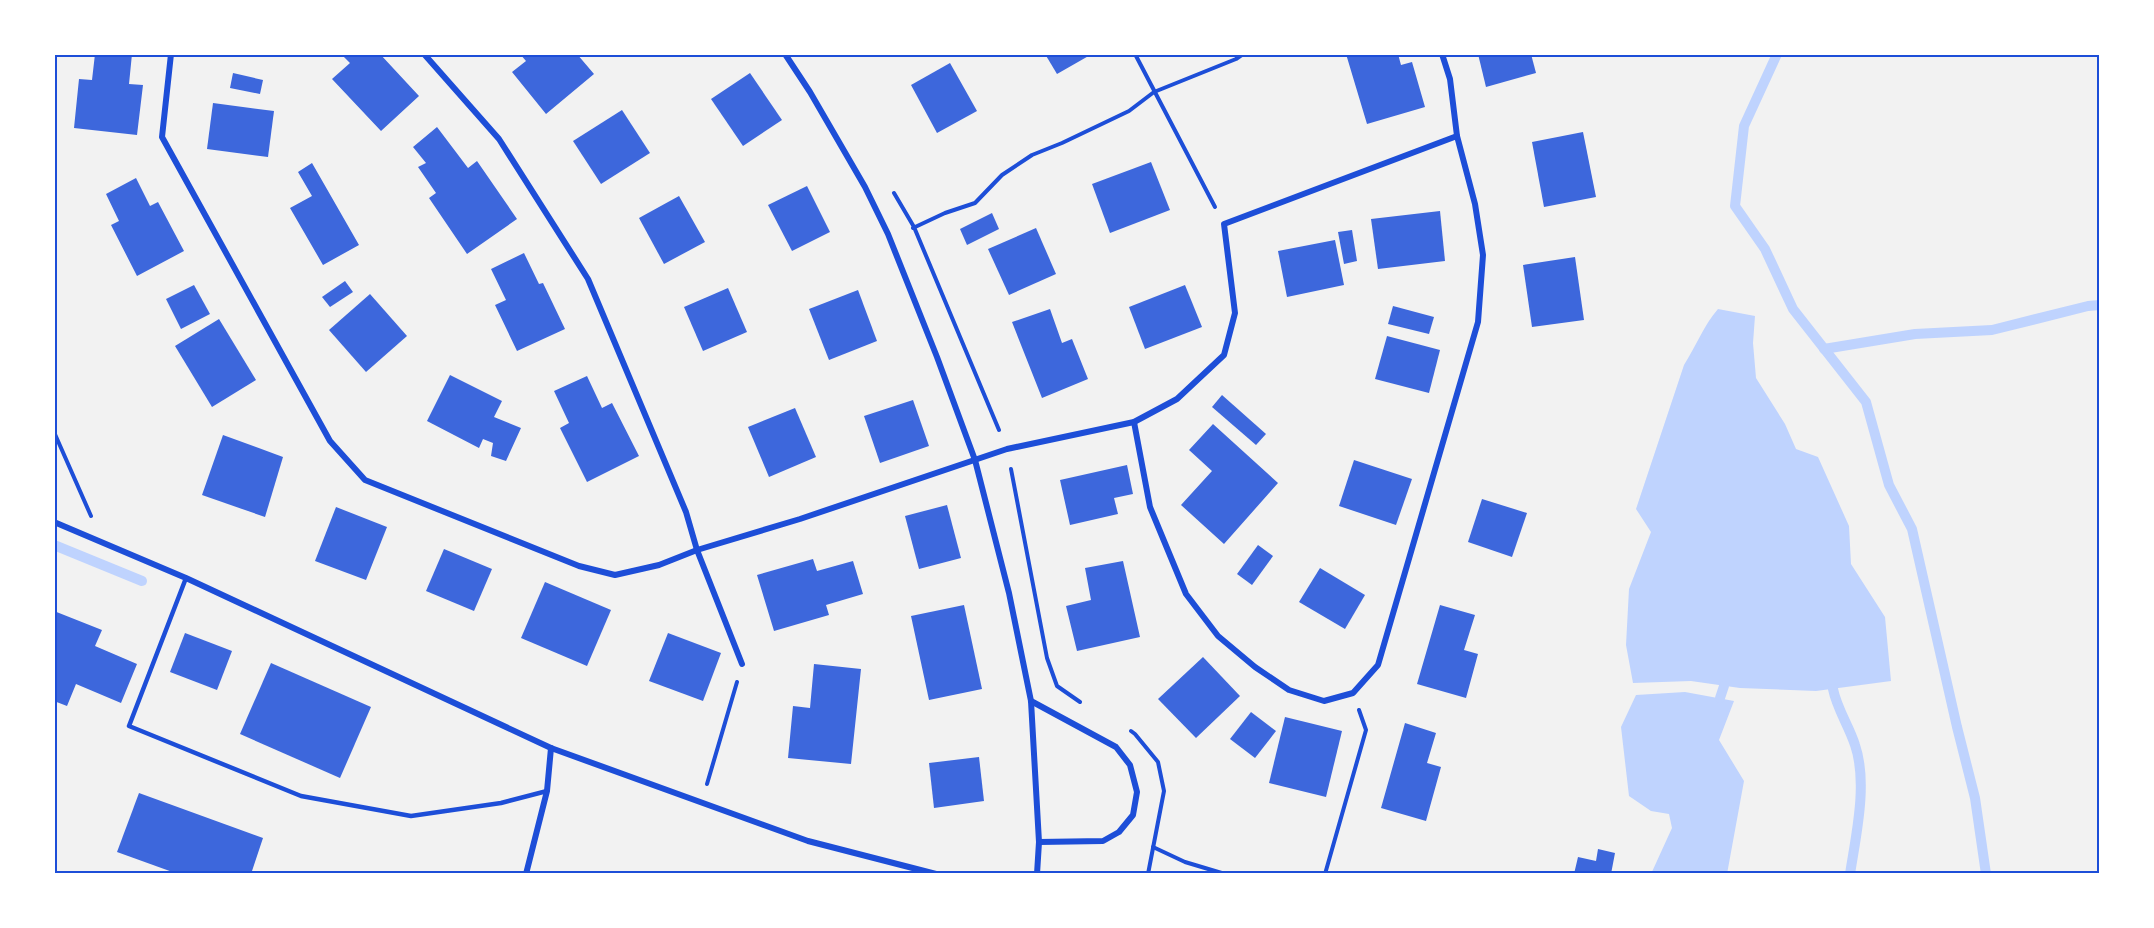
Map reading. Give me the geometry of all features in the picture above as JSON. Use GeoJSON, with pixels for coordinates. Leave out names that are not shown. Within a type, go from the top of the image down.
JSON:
{"type":"FeatureCollection","features":[{"type":"Feature","properties":{"kind":"street"},"geometry":{"type":"LineString","coordinates":[[171,54],[162,137],[330,441],[365,480],[579,566],[615,575],[659,565],[697,550],[800,519],[1007,449],[1134,422],[1177,399],[1224,354],[1235,313],[1224,224],[1458,136]]}},
{"type":"Feature","properties":{"kind":"street"},"geometry":{"type":"LineString","coordinates":[[424,54],[499,140],[588,279],[686,512],[697,550],[742,664]]}},
{"type":"Feature","properties":{"kind":"street"},"geometry":{"type":"LineString","coordinates":[[785,54],[860,177],[888,234],[938,357],[975,460],[1009,593],[1031,701],[1039,842],[1037,874]]}},
{"type":"Feature","properties":{"kind":"street"},"geometry":{"type":"LineString","coordinates":[[1134,422],[1150,507],[1186,594],[1218,636],[1255,668],[1289,690],[1324,701],[1353,693],[1378,665],[1478,322],[1484,255],[1475,204],[1458,136],[1450,80],[1442,54]]}},
{"type":"Feature","properties":{"kind":"street"},"geometry":{"type":"LineString","coordinates":[[54,522],[186,578],[550,748],[808,841],[936,874]]}},
{"type":"Feature","properties":{"kind":"street"},"geometry":{"type":"LineString","coordinates":[[1031,701],[1116,747],[1130,765],[1137,792],[1132,815],[1119,832],[1104,841],[1039,842]]}},
{"type":"Feature","properties":{"kind":"street"},"geometry":{"type":"LineString","coordinates":[[526,874],[547,790],[550,748]]}},
{"type":"Feature","properties":{"kind":"lane"},"geometry":{"type":"LineString","coordinates":[[186,578],[129,726],[301,796],[411,816],[501,803],[547,790]]}},
{"type":"Feature","properties":{"kind":"path"},"geometry":{"type":"LineString","coordinates":[[1135,54],[1224,224]]}},
{"type":"Feature","properties":{"kind":"path"},"geometry":{"type":"LineString","coordinates":[[888,234],[914,227],[975,203],[1002,175],[1032,155],[1129,111],[1155,92],[1243,54]]}},
{"type":"Feature","properties":{"kind":"path"},"geometry":{"type":"LineString","coordinates":[[54,432],[103,541]]}},
{"type":"Feature","properties":{"kind":"path"},"geometry":{"type":"LineString","coordinates":[[701,802],[742,664]]}},
{"type":"Feature","properties":{"kind":"path"},"geometry":{"type":"LineString","coordinates":[[1325,874],[1366,729],[1353,693]]}},
{"type":"Feature","properties":{"kind":"path"},"geometry":{"type":"LineString","coordinates":[[1154,847],[1185,862],[1226,874]]}},
{"type":"Feature","properties":{"kind":"water"},"geometry":{"type":"Polygon","coordinates":[[[1718,309],[1755,316],[1753,343],[1756,378],[1785,424],[1796,449],[1818,457],[1849,526],[1851,564],[1885,617],[1891,681],[1816,691],[1740,688],[1691,681],[1633,683],[1626,645],[1629,589],[1651,532],[1636,509],[1684,365],[1718,309]]]}},
{"type":"Feature","properties":{"kind":"water"},"geometry":{"type":"Polygon","coordinates":[[[1685,692],[1734,701],[1719,740],[1744,781],[1727,874],[1651,874],[1672,828],[1669,814],[1651,811],[1629,796],[1621,727],[1636,695],[1685,692]]]}},
{"type":"Feature","properties":{"kind":"building"},"geometry":{"type":"Polygon","coordinates":[[[95,54],[132,54],[129,84],[143,85],[137,135],[74,128],[79,79],[92,80],[95,54]]]}},
{"type":"Feature","properties":{"kind":"building"},"geometry":{"type":"Polygon","coordinates":[[[341,54],[380,54],[419,96],[381,131],[332,79],[350,63],[341,54]]]}},
{"type":"Feature","properties":{"kind":"building"},"geometry":{"type":"Polygon","coordinates":[[[520,54],[577,54],[594,74],[546,114],[512,72],[526,61],[520,54]]]}},
{"type":"Feature","properties":{"kind":"building"},"geometry":{"type":"Polygon","coordinates":[[[1045,54],[1092,54],[1057,74],[1045,54]]]}},
{"type":"Feature","properties":{"kind":"building"},"geometry":{"type":"Polygon","coordinates":[[[1346,54],[1398,54],[1401,65],[1412,62],[1425,107],[1367,124],[1346,54]]]}},
{"type":"Feature","properties":{"kind":"building"},"geometry":{"type":"Polygon","coordinates":[[[1478,54],[1531,54],[1536,73],[1486,87],[1478,54]]]}},
{"type":"Feature","properties":{"kind":"building"},"geometry":{"type":"Polygon","coordinates":[[[950,63],[977,111],[937,133],[911,85],[950,63]]]}},
{"type":"Feature","properties":{"kind":"building"},"geometry":{"type":"Polygon","coordinates":[[[233,73],[263,80],[260,94],[230,88],[233,73]]]}},
{"type":"Feature","properties":{"kind":"building"},"geometry":{"type":"Polygon","coordinates":[[[750,73],[782,120],[743,146],[711,99],[750,73]]]}},
{"type":"Feature","properties":{"kind":"building"},"geometry":{"type":"Polygon","coordinates":[[[213,103],[274,111],[268,157],[207,149],[213,103]]]}},
{"type":"Feature","properties":{"kind":"building"},"geometry":{"type":"Polygon","coordinates":[[[622,110],[650,153],[601,184],[573,141],[622,110]]]}},
{"type":"Feature","properties":{"kind":"building"},"geometry":{"type":"Polygon","coordinates":[[[437,127],[468,168],[477,161],[517,219],[467,254],[429,198],[436,193],[418,167],[426,163],[413,147],[437,127]]]}},
{"type":"Feature","properties":{"kind":"building"},"geometry":{"type":"Polygon","coordinates":[[[1583,132],[1596,197],[1544,207],[1532,142],[1583,132]]]}},
{"type":"Feature","properties":{"kind":"building"},"geometry":{"type":"Polygon","coordinates":[[[1151,162],[1170,210],[1110,233],[1092,184],[1151,162]]]}},
{"type":"Feature","properties":{"kind":"building"},"geometry":{"type":"Polygon","coordinates":[[[312,163],[359,245],[323,265],[290,208],[312,196],[298,172],[312,163]]]}},
{"type":"Feature","properties":{"kind":"building"},"geometry":{"type":"Polygon","coordinates":[[[136,178],[150,206],[158,202],[184,251],[137,276],[111,225],[119,221],[106,194],[136,178]]]}},
{"type":"Feature","properties":{"kind":"building"},"geometry":{"type":"Polygon","coordinates":[[[807,186],[830,232],[792,251],[768,205],[807,186]]]}},
{"type":"Feature","properties":{"kind":"building"},"geometry":{"type":"Polygon","coordinates":[[[679,196],[705,242],[664,264],[639,218],[679,196]]]}},
{"type":"Feature","properties":{"kind":"building"},"geometry":{"type":"Polygon","coordinates":[[[1440,211],[1445,261],[1378,269],[1371,219],[1440,211]]]}},
{"type":"Feature","properties":{"kind":"building"},"geometry":{"type":"Polygon","coordinates":[[[992,213],[999,229],[967,245],[960,229],[992,213]]]}},
{"type":"Feature","properties":{"kind":"building"},"geometry":{"type":"Polygon","coordinates":[[[1036,228],[1056,274],[1009,295],[988,249],[1036,228]]]}},
{"type":"Feature","properties":{"kind":"building"},"geometry":{"type":"Polygon","coordinates":[[[1352,230],[1357,261],[1344,264],[1338,232],[1352,230]]]}},
{"type":"Feature","properties":{"kind":"building"},"geometry":{"type":"Polygon","coordinates":[[[1335,240],[1344,285],[1287,297],[1278,251],[1335,240]]]}},
{"type":"Feature","properties":{"kind":"building"},"geometry":{"type":"Polygon","coordinates":[[[524,253],[539,284],[543,283],[565,329],[517,351],[495,305],[506,300],[491,269],[524,253]]]}},
{"type":"Feature","properties":{"kind":"building"},"geometry":{"type":"Polygon","coordinates":[[[1575,257],[1584,320],[1532,327],[1523,265],[1575,257]]]}},
{"type":"Feature","properties":{"kind":"building"},"geometry":{"type":"Polygon","coordinates":[[[345,281],[353,292],[330,307],[322,297],[345,281]]]}},
{"type":"Feature","properties":{"kind":"building"},"geometry":{"type":"Polygon","coordinates":[[[194,285],[210,314],[181,329],[166,299],[194,285]]]}},
{"type":"Feature","properties":{"kind":"building"},"geometry":{"type":"Polygon","coordinates":[[[1185,285],[1202,327],[1145,349],[1129,307],[1185,285]]]}},
{"type":"Feature","properties":{"kind":"building"},"geometry":{"type":"Polygon","coordinates":[[[728,288],[747,332],[703,351],[684,307],[728,288]]]}},
{"type":"Feature","properties":{"kind":"building"},"geometry":{"type":"Polygon","coordinates":[[[858,290],[877,341],[829,360],[809,309],[858,290]]]}},
{"type":"Feature","properties":{"kind":"building"},"geometry":{"type":"Polygon","coordinates":[[[370,294],[407,336],[366,372],[329,330],[370,294]]]}},
{"type":"Feature","properties":{"kind":"building"},"geometry":{"type":"Polygon","coordinates":[[[1393,306],[1434,317],[1429,334],[1388,324],[1393,306]]]}},
{"type":"Feature","properties":{"kind":"building"},"geometry":{"type":"Polygon","coordinates":[[[1050,309],[1062,343],[1072,339],[1088,379],[1042,398],[1012,322],[1050,309]]]}},
{"type":"Feature","properties":{"kind":"building"},"geometry":{"type":"Polygon","coordinates":[[[219,319],[256,380],[212,407],[175,346],[219,319]]]}},
{"type":"Feature","properties":{"kind":"building"},"geometry":{"type":"Polygon","coordinates":[[[1387,336],[1440,350],[1429,393],[1375,379],[1387,336]]]}},
{"type":"Feature","properties":{"kind":"building"},"geometry":{"type":"Polygon","coordinates":[[[450,375],[502,401],[494,417],[521,428],[506,461],[491,456],[493,443],[483,439],[479,448],[427,421],[450,375]]]}},
{"type":"Feature","properties":{"kind":"building"},"geometry":{"type":"Polygon","coordinates":[[[587,376],[602,408],[612,403],[639,456],[587,482],[560,428],[569,423],[554,391],[587,376]]]}},
{"type":"Feature","properties":{"kind":"building"},"geometry":{"type":"Polygon","coordinates":[[[1222,395],[1266,434],[1256,445],[1212,407],[1222,395]]]}},
{"type":"Feature","properties":{"kind":"building"},"geometry":{"type":"Polygon","coordinates":[[[913,400],[929,446],[880,463],[864,416],[913,400]]]}},
{"type":"Feature","properties":{"kind":"building"},"geometry":{"type":"Polygon","coordinates":[[[795,408],[816,457],[769,477],[748,427],[795,408]]]}},
{"type":"Feature","properties":{"kind":"building"},"geometry":{"type":"Polygon","coordinates":[[[1213,424],[1278,483],[1224,544],[1181,505],[1212,471],[1189,450],[1213,424]]]}},
{"type":"Feature","properties":{"kind":"building"},"geometry":{"type":"Polygon","coordinates":[[[223,435],[283,457],[265,517],[202,495],[223,435]]]}},
{"type":"Feature","properties":{"kind":"building"},"geometry":{"type":"Polygon","coordinates":[[[1354,460],[1412,479],[1396,525],[1339,506],[1354,460]]]}},
{"type":"Feature","properties":{"kind":"building"},"geometry":{"type":"Polygon","coordinates":[[[1127,465],[1133,494],[1114,498],[1118,514],[1070,525],[1060,480],[1127,465]]]}},
{"type":"Feature","properties":{"kind":"building"},"geometry":{"type":"Polygon","coordinates":[[[1482,499],[1527,513],[1512,557],[1468,542],[1482,499]]]}},
{"type":"Feature","properties":{"kind":"building"},"geometry":{"type":"Polygon","coordinates":[[[947,505],[961,558],[919,569],[905,516],[947,505]]]}},
{"type":"Feature","properties":{"kind":"building"},"geometry":{"type":"Polygon","coordinates":[[[336,507],[387,527],[366,580],[315,561],[336,507]]]}},
{"type":"Feature","properties":{"kind":"building"},"geometry":{"type":"Polygon","coordinates":[[[1258,545],[1273,556],[1252,585],[1237,574],[1258,545]]]}},
{"type":"Feature","properties":{"kind":"building"},"geometry":{"type":"Polygon","coordinates":[[[444,549],[492,569],[474,611],[426,591],[444,549]]]}},
{"type":"Feature","properties":{"kind":"building"},"geometry":{"type":"Polygon","coordinates":[[[813,559],[817,571],[853,561],[863,594],[826,605],[829,615],[774,631],[757,575],[813,559]]]}},
{"type":"Feature","properties":{"kind":"building"},"geometry":{"type":"Polygon","coordinates":[[[1123,561],[1140,637],[1077,651],[1066,606],[1091,600],[1085,568],[1123,561]]]}},
{"type":"Feature","properties":{"kind":"building"},"geometry":{"type":"Polygon","coordinates":[[[1320,568],[1365,595],[1345,629],[1299,602],[1320,568]]]}},
{"type":"Feature","properties":{"kind":"building"},"geometry":{"type":"Polygon","coordinates":[[[545,582],[611,610],[587,666],[521,638],[545,582]]]}},
{"type":"Feature","properties":{"kind":"building"},"geometry":{"type":"Polygon","coordinates":[[[964,605],[982,689],[929,700],[911,616],[964,605]]]}},
{"type":"Feature","properties":{"kind":"building"},"geometry":{"type":"Polygon","coordinates":[[[1440,605],[1475,615],[1464,650],[1478,654],[1466,698],[1417,684],[1440,605]]]}},
{"type":"Feature","properties":{"kind":"building"},"geometry":{"type":"Polygon","coordinates":[[[54,611],[102,630],[95,646],[137,664],[121,703],[76,684],[67,706],[54,701],[54,611]]]}},
{"type":"Feature","properties":{"kind":"building"},"geometry":{"type":"Polygon","coordinates":[[[185,633],[232,651],[217,690],[170,672],[185,633]]]}},
{"type":"Feature","properties":{"kind":"building"},"geometry":{"type":"Polygon","coordinates":[[[668,633],[721,653],[703,701],[649,681],[668,633]]]}},
{"type":"Feature","properties":{"kind":"building"},"geometry":{"type":"Polygon","coordinates":[[[1203,657],[1240,696],[1196,738],[1158,699],[1203,657]]]}},
{"type":"Feature","properties":{"kind":"building"},"geometry":{"type":"Polygon","coordinates":[[[271,663],[371,707],[340,778],[240,734],[271,663]]]}},
{"type":"Feature","properties":{"kind":"building"},"geometry":{"type":"Polygon","coordinates":[[[814,664],[861,669],[851,764],[788,758],[793,706],[810,708],[814,664]]]}},
{"type":"Feature","properties":{"kind":"building"},"geometry":{"type":"Polygon","coordinates":[[[1251,712],[1276,731],[1255,758],[1230,739],[1251,712]]]}},
{"type":"Feature","properties":{"kind":"building"},"geometry":{"type":"Polygon","coordinates":[[[1285,717],[1342,731],[1326,797],[1269,783],[1285,717]]]}},
{"type":"Feature","properties":{"kind":"building"},"geometry":{"type":"Polygon","coordinates":[[[1405,723],[1436,733],[1427,763],[1441,767],[1426,821],[1381,808],[1405,723]]]}},
{"type":"Feature","properties":{"kind":"building"},"geometry":{"type":"Polygon","coordinates":[[[979,757],[984,801],[934,808],[929,763],[979,757]]]}},
{"type":"Feature","properties":{"kind":"building"},"geometry":{"type":"Polygon","coordinates":[[[139,793],[263,838],[251,874],[178,874],[117,852],[139,793]]]}},
{"type":"Feature","properties":{"kind":"building"},"geometry":{"type":"Polygon","coordinates":[[[1598,849],[1615,853],[1611,874],[1574,874],[1578,857],[1596,861],[1598,849]]]}},
{"type":"Feature","properties":{"kind":"waterway"},"geometry":{"type":"LineString","coordinates":[[1777,54],[1744,126],[1735,206],[1765,249],[1793,309],[1866,402],[1889,485],[1912,529],[1975,798],[1986,874]]}},
{"type":"Feature","properties":{"kind":"waterway"},"geometry":{"type":"LineString","coordinates":[[1824,349],[1915,334],[1992,330],[2100,305]]}},
{"type":"Feature","properties":{"kind":"waterway"},"geometry":{"type":"LineString","coordinates":[[54,545],[142,581]]}},
{"type":"Feature","properties":{"kind":"waterway"},"geometry":{"type":"LineString","coordinates":[[1720,698],[1724,686]]}},
{"type":"Feature","properties":{"kind":"waterway"},"geometry":{"type":"LineString","coordinates":[[1833,689],[1855,745],[1861,776],[1860,809],[1850,874]]}}]}
